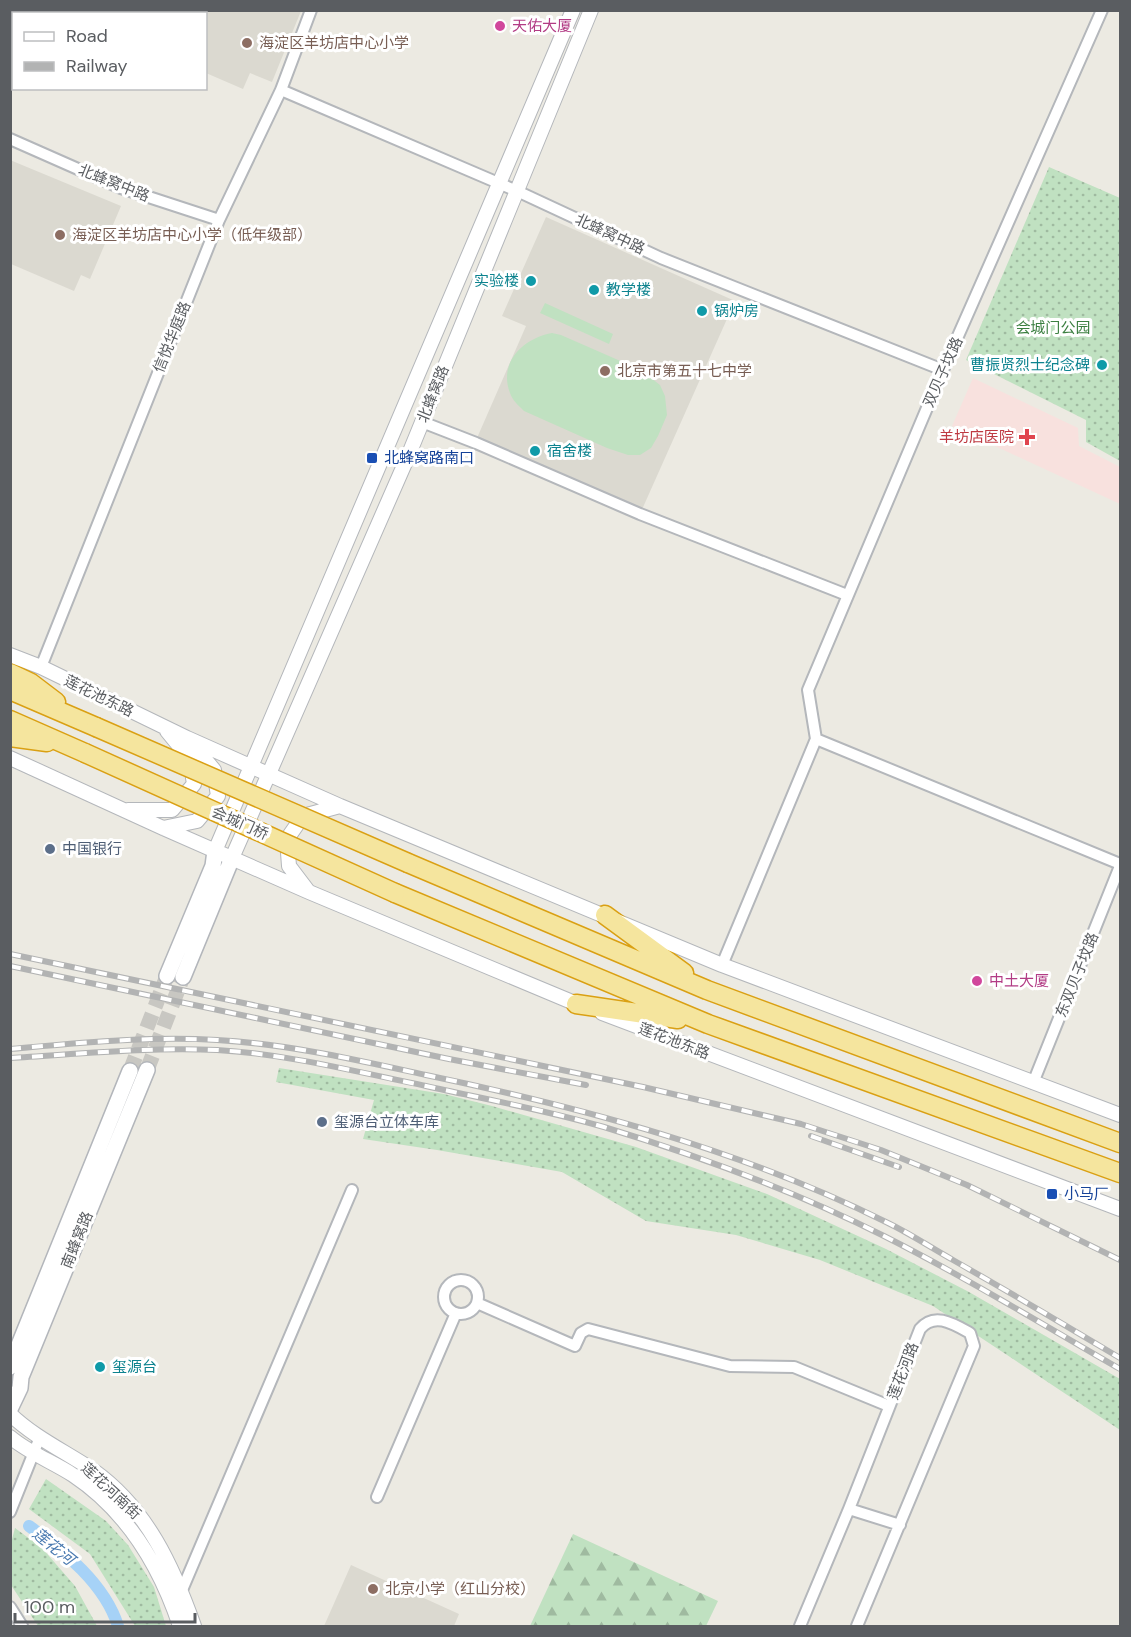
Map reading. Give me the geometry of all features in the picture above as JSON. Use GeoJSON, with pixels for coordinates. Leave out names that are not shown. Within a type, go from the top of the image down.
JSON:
{"type":"FeatureCollection","features":[{"type":"Feature","properties":{"kind":"highway"},"geometry":{"type":"LineString","coordinates":[[10,673],[31,683],[76,718]]}},
{"type":"Feature","properties":{"kind":"highway","name":"莲花池东路"},"geometry":{"type":"LineString","coordinates":[[10,690],[96,727]]}},
{"type":"Feature","properties":{"kind":"highway"},"geometry":{"type":"LineString","coordinates":[[10,720],[67,745]]}},
{"type":"Feature","properties":{"kind":"highway","name":"会城门桥"},"geometry":{"type":"LineString","coordinates":[[96,727],[707,990]]}},
{"type":"Feature","properties":{"kind":"highway"},"geometry":{"type":"LineString","coordinates":[[10,737],[67,745]]}},
{"type":"Feature","properties":{"kind":"highway","name":"会城门桥"},"geometry":{"type":"LineString","coordinates":[[67,745],[395,893]]}},
{"type":"Feature","properties":{"kind":"highway","name":"莲花池东路"},"geometry":{"type":"LineString","coordinates":[[395,893],[708,1024],[1120,1173]]}},
{"type":"Feature","properties":{"kind":"highway"},"geometry":{"type":"LineString","coordinates":[[605,915],[707,990],[1120,1143]]}},
{"type":"Feature","properties":{"kind":"highway"},"geometry":{"type":"LineString","coordinates":[[576,1004],[708,1024]]}},
{"type":"Feature","properties":{"kind":"main road"},"geometry":{"type":"LineString","coordinates":[[167,976],[213,866],[215,851]]}},
{"type":"Feature","properties":{"kind":"main road"},"geometry":{"type":"LineString","coordinates":[[183,977],[232,858]]}},
{"type":"Feature","properties":{"kind":"main road","name":"南蜂窝路"},"geometry":{"type":"LineString","coordinates":[[10,1367],[130,1071]]}},
{"type":"Feature","properties":{"kind":"main road","name":"南蜂窝路"},"geometry":{"type":"LineString","coordinates":[[10,1409],[147,1071]]}},
{"type":"Feature","properties":{"kind":"street","name":"信悦华庭路"},"geometry":{"type":"LineString","coordinates":[[41,667],[219,220],[280,90],[311,10]]}},
{"type":"Feature","properties":{"kind":"street","name":"北蜂窝路"},"geometry":{"type":"LineString","coordinates":[[215,851],[573,10]]}},
{"type":"Feature","properties":{"kind":"street","name":"北蜂窝路"},"geometry":{"type":"LineString","coordinates":[[232,858],[422,422],[591,10]]}},
{"type":"Feature","properties":{"kind":"street","name":"双贝子坟路"},"geometry":{"type":"LineString","coordinates":[[816,740],[808,690],[943,370],[1102,10]]}},
{"type":"Feature","properties":{"kind":"street","name":"北蜂窝中路"},"geometry":{"type":"LineString","coordinates":[[280,90],[498,185],[517,191],[661,258],[943,370]]}},
{"type":"Feature","properties":{"kind":"street","name":"北蜂窝中路"},"geometry":{"type":"LineString","coordinates":[[10,139],[121,188],[219,220]]}},
{"type":"Feature","properties":{"kind":"street"},"geometry":{"type":"LineString","coordinates":[[422,422],[640,514],[847,595]]}},
{"type":"Feature","properties":{"kind":"street","name":"莲花池东路"},"geometry":{"type":"LineString","coordinates":[[10,655],[41,667],[187,738],[252,766]]}},
{"type":"Feature","properties":{"kind":"street"},"geometry":{"type":"LineString","coordinates":[[123,810],[172,810],[194,784],[190,759],[164,727]]}},
{"type":"Feature","properties":{"kind":"street"},"geometry":{"type":"LineString","coordinates":[[10,758],[163,828],[197,821],[218,796],[214,770],[187,738]]}},
{"type":"Feature","properties":{"kind":"street"},"geometry":{"type":"LineString","coordinates":[[722,964],[816,740],[1120,865]]}},
{"type":"Feature","properties":{"kind":"street"},"geometry":{"type":"LineString","coordinates":[[252,766],[340,806],[722,964],[1120,1115]]}},
{"type":"Feature","properties":{"kind":"street"},"geometry":{"type":"LineString","coordinates":[[309,892],[289,866],[287,839],[303,816],[340,806]]}},
{"type":"Feature","properties":{"kind":"street","name":"莲花池东路"},"geometry":{"type":"LineString","coordinates":[[163,828],[576,1004],[1120,1209]]}},
{"type":"Feature","properties":{"kind":"street","name":"东双贝子坟路"},"geometry":{"type":"LineString","coordinates":[[1033,1083],[1120,865]]}},
{"type":"Feature","properties":{"kind":"street"},"geometry":{"type":"LineString","coordinates":[[182,1590],[352,1190]]}},
{"type":"Feature","properties":{"kind":"street"},"geometry":{"type":"LineString","coordinates":[[465,1280],[477,1291],[477,1303],[471,1311],[456,1313],[447,1306],[444,1295],[454,1281],[465,1280]]}},
{"type":"Feature","properties":{"kind":"street"},"geometry":{"type":"LineString","coordinates":[[477,1303],[575,1346],[581,1333],[588,1329],[730,1366],[794,1367],[889,1406]]}},
{"type":"Feature","properties":{"kind":"street"},"geometry":{"type":"LineString","coordinates":[[377,1497],[456,1313]]}},
{"type":"Feature","properties":{"kind":"street","name":"莲花河路"},"geometry":{"type":"LineString","coordinates":[[800,1626],[920,1329],[928,1321],[938,1319],[969,1333],[974,1346],[857,1626]]}},
{"type":"Feature","properties":{"kind":"street","name":"莲花河南街"},"geometry":{"type":"LineString","coordinates":[[10,1414],[40,1437],[97,1474],[131,1506],[155,1538],[182,1590],[194,1626]]}},
{"type":"Feature","properties":{"kind":"street","name":"莲花河南街"},"geometry":{"type":"LineString","coordinates":[[10,1437],[83,1482],[117,1512],[154,1564],[180,1626]]}},
{"type":"Feature","properties":{"kind":"street"},"geometry":{"type":"LineString","coordinates":[[10,1512],[40,1437]]}},
{"type":"Feature","properties":{"kind":"street"},"geometry":{"type":"LineString","coordinates":[[849,1509],[900,1525]]}},
{"type":"Feature","properties":{"kind":"street"},"geometry":{"type":"LineString","coordinates":[[10,1607],[22,1626]]}},
{"type":"Feature","properties":{"kind":"shaded area","name":"海淀区羊坊店中心小学"},"geometry":{"type":"Polygon","coordinates":[[[56,11],[301,11],[272,82],[250,73],[243,89],[207,73],[207,12],[56,11]]]}},
{"type":"Feature","properties":{"kind":"shaded area","name":"海淀区羊坊店中心小学（低年级部）"},"geometry":{"type":"Polygon","coordinates":[[[10,160],[121,206],[90,279],[81,275],[74,291],[11,264],[10,160]]]}},
{"type":"Feature","properties":{"kind":"shaded area","name":"北京市第五十七中学"},"geometry":{"type":"Polygon","coordinates":[[[546,217],[735,301],[640,514],[477,438],[526,326],[502,316],[546,217]]]}},
{"type":"Feature","properties":{"kind":"shaded area","name":"羊坊店医院"},"geometry":{"type":"Polygon","coordinates":[[[973,378],[1078,428],[1079,446],[1120,467],[1120,504],[952,426],[973,378]]]}},
{"type":"Feature","properties":{"kind":"shaded area","name":"北京小学（红山分校）"},"geometry":{"type":"Polygon","coordinates":[[[351,1565],[459,1614],[454,1626],[324,1626],[351,1565]]]}},
{"type":"Feature","properties":{"kind":"green space","name":"会城门公园"},"geometry":{"type":"Polygon","coordinates":[[[1049,167],[1120,198],[1120,461],[1086,442],[1086,420],[966,360],[1049,167]]]}},
{"type":"Feature","properties":{"kind":"green space"},"geometry":{"type":"Polygon","coordinates":[[[545,303],[613,334],[609,344],[540,313],[545,303]]]}},
{"type":"Feature","properties":{"kind":"green space"},"geometry":{"type":"Polygon","coordinates":[[[552,333],[641,370],[660,385],[665,396],[667,415],[651,448],[640,455],[628,455],[607,448],[524,411],[516,403],[511,396],[507,382],[511,362],[523,346],[552,333]]]}},
{"type":"Feature","properties":{"kind":"green space"},"geometry":{"type":"Polygon","coordinates":[[[279,1068],[444,1094],[492,1106],[636,1147],[767,1194],[886,1249],[969,1292],[1120,1379],[1120,1430],[933,1306],[820,1260],[736,1235],[646,1221],[562,1172],[363,1139],[374,1100],[276,1082],[279,1068]]]}},
{"type":"Feature","properties":{"kind":"green space"},"geometry":{"type":"Polygon","coordinates":[[[46,1479],[106,1521],[128,1545],[154,1587],[166,1626],[135,1626],[90,1554],[29,1509],[46,1479]]]}},
{"type":"Feature","properties":{"kind":"green space"},"geometry":{"type":"Polygon","coordinates":[[[15,1528],[42,1548],[75,1586],[97,1626],[38,1626],[11,1585],[11,1543],[15,1528]]]}},
{"type":"Feature","properties":{"kind":"green space"},"geometry":{"type":"Polygon","coordinates":[[[573,1534],[718,1601],[706,1626],[530,1626],[573,1534]]]}},
{"type":"Feature","properties":{"kind":"waterway","name":"莲花河"},"geometry":{"type":"LineString","coordinates":[[29,1526],[56,1546],[93,1582],[104,1596],[118,1626]]}},
{"type":"Feature","properties":{"kind":"tunnel"},"geometry":{"type":"LineString","coordinates":[[130,1071],[167,976]]}},
{"type":"Feature","properties":{"kind":"tunnel"},"geometry":{"type":"LineString","coordinates":[[147,1070],[183,977]]}},
{"type":"Feature","properties":{"kind":"railway"},"geometry":{"type":"LineString","coordinates":[[10,954],[643,1087],[801,1124],[881,1150],[967,1185],[1120,1260]]}},
{"type":"Feature","properties":{"kind":"railway"},"geometry":{"type":"LineString","coordinates":[[10,966],[449,1059],[586,1085]]}},
{"type":"Feature","properties":{"kind":"railway"},"geometry":{"type":"LineString","coordinates":[[10,1049],[165,1039],[244,1042],[322,1053],[400,1069],[603,1117],[718,1153],[831,1196],[903,1231],[1120,1358]]}},
{"type":"Feature","properties":{"kind":"railway"},"geometry":{"type":"LineString","coordinates":[[10,1058],[165,1049],[243,1052],[296,1059],[537,1110],[604,1127],[675,1150],[816,1204],[944,1268],[1120,1369]]}},
{"type":"Feature","properties":{"kind":"railway"},"geometry":{"type":"LineString","coordinates":[[811,1136],[899,1167]]}},
{"type":"Feature","properties":{"kind":"place","name":"天佑大厦"},"geometry":{"type":"Point","coordinates":[500,26]}},
{"type":"Feature","properties":{"kind":"place","name":"海淀区羊坊店中心小学"},"geometry":{"type":"Point","coordinates":[247,43]}},
{"type":"Feature","properties":{"kind":"place","name":"海淀区羊坊店中心小学（低年级部）"},"geometry":{"type":"Point","coordinates":[60,235]}},
{"type":"Feature","properties":{"kind":"place","name":"实验楼"},"geometry":{"type":"Point","coordinates":[531,281]}},
{"type":"Feature","properties":{"kind":"place","name":"教学楼"},"geometry":{"type":"Point","coordinates":[594,290]}},
{"type":"Feature","properties":{"kind":"place","name":"锅炉房"},"geometry":{"type":"Point","coordinates":[702,311]}},
{"type":"Feature","properties":{"kind":"place","name":"曹振贤烈士纪念碑"},"geometry":{"type":"Point","coordinates":[1102,365]}},
{"type":"Feature","properties":{"kind":"place","name":"北京市第五十七中学"},"geometry":{"type":"Point","coordinates":[605,371]}},
{"type":"Feature","properties":{"kind":"place","name":"羊坊店医院"},"geometry":{"type":"Point","coordinates":[1027,437]}},
{"type":"Feature","properties":{"kind":"place","name":"宿舍楼"},"geometry":{"type":"Point","coordinates":[535,451]}},
{"type":"Feature","properties":{"kind":"place","name":"北蜂窝路南口"},"geometry":{"type":"Point","coordinates":[372,458]}},
{"type":"Feature","properties":{"kind":"place","name":"中国银行"},"geometry":{"type":"Point","coordinates":[50,849]}},
{"type":"Feature","properties":{"kind":"place","name":"中土大厦"},"geometry":{"type":"Point","coordinates":[977,981]}},
{"type":"Feature","properties":{"kind":"place","name":"玺源台立体车库"},"geometry":{"type":"Point","coordinates":[322,1122]}},
{"type":"Feature","properties":{"kind":"place","name":"小马厂"},"geometry":{"type":"Point","coordinates":[1052,1194]}},
{"type":"Feature","properties":{"kind":"place","name":"玺源台"},"geometry":{"type":"Point","coordinates":[100,1367]}},
{"type":"Feature","properties":{"kind":"place","name":"北京小学（红山分校）"},"geometry":{"type":"Point","coordinates":[373,1589]}}]}
